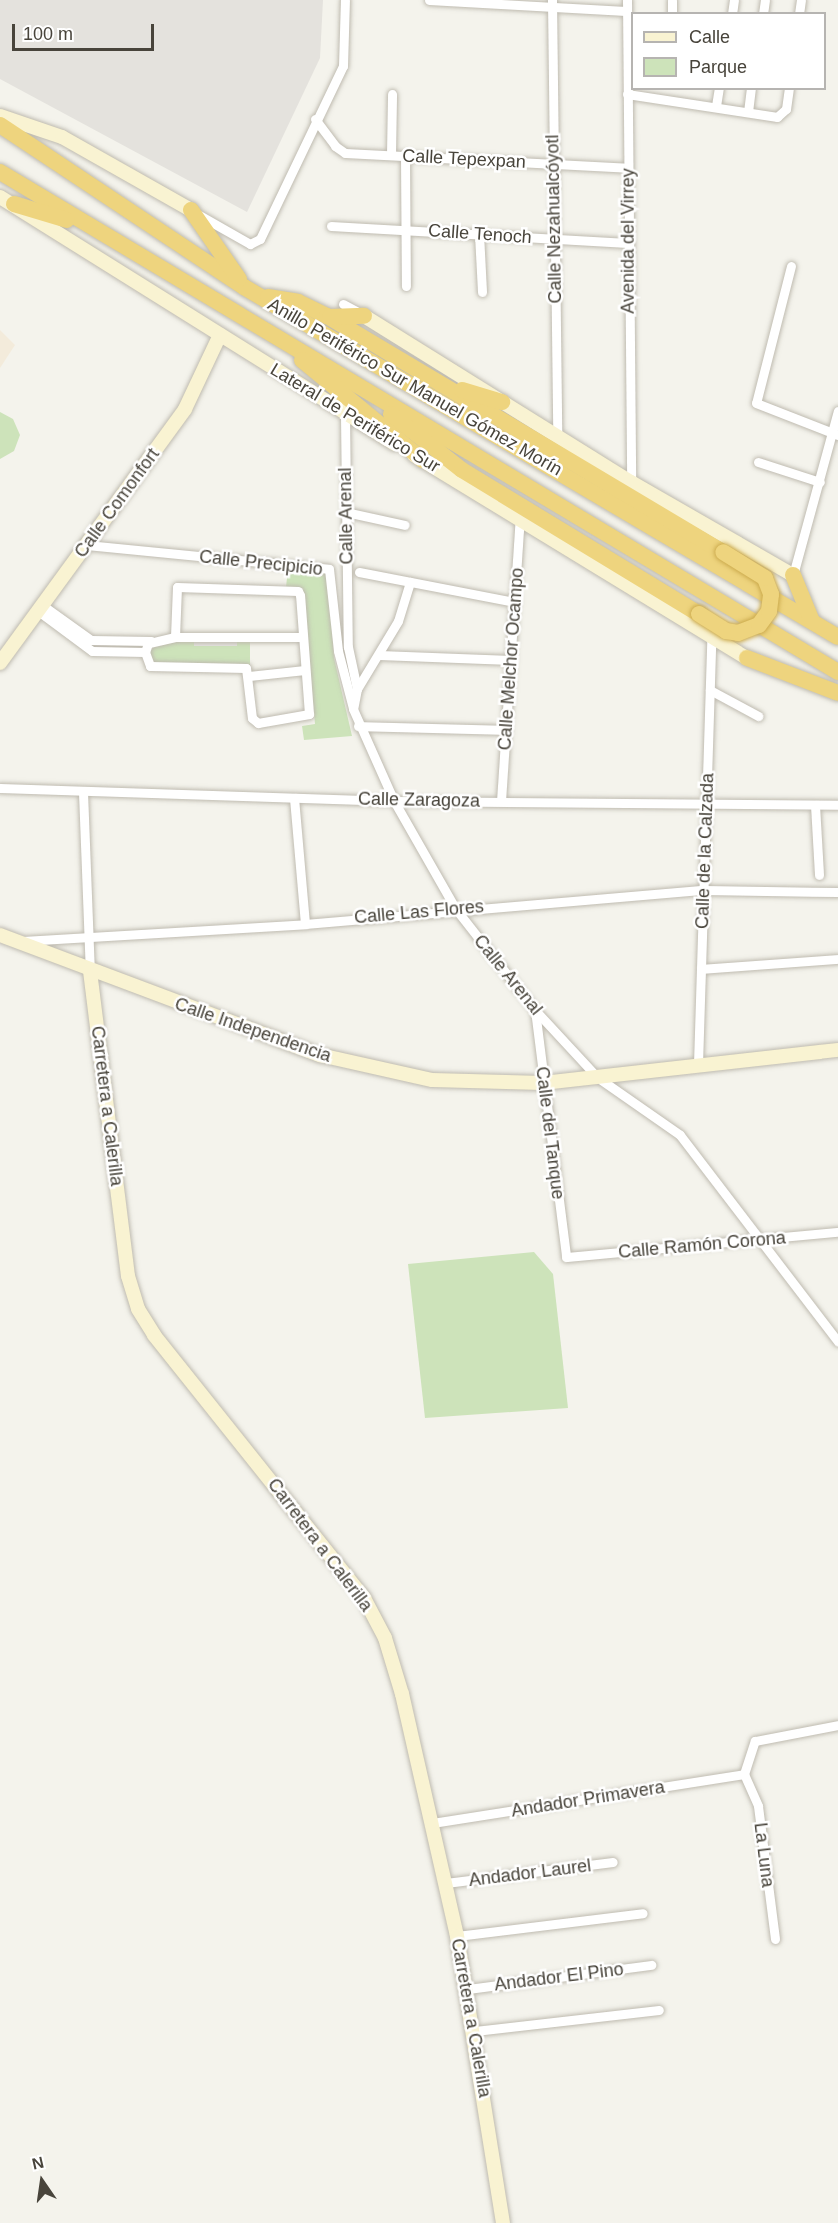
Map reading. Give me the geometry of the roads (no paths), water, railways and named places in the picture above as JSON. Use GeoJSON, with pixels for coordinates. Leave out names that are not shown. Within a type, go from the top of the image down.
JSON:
{"type":"FeatureCollection","features":[{"type":"Feature","properties":{"kind":"highway","name":"Anillo Periférico Sur Manuel Gómez Morín"},"geometry":{"type":"LineString","coordinates":[[0,125],[244,287],[838,637]]}},
{"type":"Feature","properties":{"kind":"highway","name":"Anillo Periférico Sur Manuel Gómez Morín"},"geometry":{"type":"LineString","coordinates":[[0,172],[838,672]]}},
{"type":"Feature","properties":{"kind":"highway"},"geometry":{"type":"LineString","coordinates":[[7,200],[93,227]]}},
{"type":"Feature","properties":{"kind":"highway"},"geometry":{"type":"LineString","coordinates":[[191,210],[244,287]]}},
{"type":"Feature","properties":{"kind":"highway"},"geometry":{"type":"LineString","coordinates":[[261,297],[298,302],[330,317],[723,552],[765,578],[771,594],[769,611],[759,625],[738,633],[726,631],[462,470],[335,370]]}},
{"type":"Feature","properties":{"kind":"highway"},"geometry":{"type":"LineString","coordinates":[[330,317],[364,316]]}},
{"type":"Feature","properties":{"kind":"highway"},"geometry":{"type":"LineString","coordinates":[[262,327],[423,460]]}},
{"type":"Feature","properties":{"kind":"highway"},"geometry":{"type":"LineString","coordinates":[[439,383],[502,402]]}},
{"type":"Feature","properties":{"kind":"highway"},"geometry":{"type":"LineString","coordinates":[[793,575],[812,621]]}},
{"type":"Feature","properties":{"kind":"highway"},"geometry":{"type":"LineString","coordinates":[[747,658],[838,693]]}},
{"type":"Feature","properties":{"kind":"street"},"geometry":{"type":"LineString","coordinates":[[0,116],[62,137],[250,244],[256,243],[343,66],[345,0]]}},
{"type":"Feature","properties":{"kind":"street"},"geometry":{"type":"LineString","coordinates":[[429,0],[552,4],[626,11]]}},
{"type":"Feature","properties":{"kind":"street","name":"Avenida del Virrey"},"geometry":{"type":"LineString","coordinates":[[627,0],[631,482]]}},
{"type":"Feature","properties":{"kind":"street","name":"Calle Nezahualcóyotl"},"geometry":{"type":"LineString","coordinates":[[552,4],[557,437]]}},
{"type":"Feature","properties":{"kind":"street"},"geometry":{"type":"LineString","coordinates":[[673,90],[674,100]]}},
{"type":"Feature","properties":{"kind":"street"},"geometry":{"type":"LineString","coordinates":[[716,106],[719,90]]}},
{"type":"Feature","properties":{"kind":"street"},"geometry":{"type":"LineString","coordinates":[[748,112],[751,90]]}},
{"type":"Feature","properties":{"kind":"street"},"geometry":{"type":"LineString","coordinates":[[627,94],[781,116],[788,90]]}},
{"type":"Feature","properties":{"kind":"street"},"geometry":{"type":"LineString","coordinates":[[391,154],[392,94]]}},
{"type":"Feature","properties":{"kind":"street","name":"Calle Tepexpan"},"geometry":{"type":"LineString","coordinates":[[315,119],[339,151],[628,168]]}},
{"type":"Feature","properties":{"kind":"street"},"geometry":{"type":"LineString","coordinates":[[405,155],[406,286]]}},
{"type":"Feature","properties":{"kind":"street","name":"Lateral de Periférico Sur"},"geometry":{"type":"LineString","coordinates":[[7,200],[345,415],[520,517],[711,639],[747,658]]}},
{"type":"Feature","properties":{"kind":"street","name":"Calle Tenoch"},"geometry":{"type":"LineString","coordinates":[[331,226],[628,243]]}},
{"type":"Feature","properties":{"kind":"street"},"geometry":{"type":"LineString","coordinates":[[479,234],[482,292]]}},
{"type":"Feature","properties":{"kind":"street"},"geometry":{"type":"LineString","coordinates":[[791,266],[756,403],[835,434]]}},
{"type":"Feature","properties":{"kind":"street"},"geometry":{"type":"LineString","coordinates":[[343,304],[631,482],[793,575],[835,434],[838,411]]}},
{"type":"Feature","properties":{"kind":"street","name":"Calle Comonfort"},"geometry":{"type":"LineString","coordinates":[[0,663],[185,409],[220,335]]}},
{"type":"Feature","properties":{"kind":"street","name":"Calle Arenal"},"geometry":{"type":"LineString","coordinates":[[345,415],[348,647],[357,689],[353,709],[358,726],[394,801],[455,908],[535,1010],[597,1077],[680,1135],[762,1239],[838,1342]]}},
{"type":"Feature","properties":{"kind":"street"},"geometry":{"type":"LineString","coordinates":[[758,462],[820,482]]}},
{"type":"Feature","properties":{"kind":"street"},"geometry":{"type":"LineString","coordinates":[[346,512],[405,525]]}},
{"type":"Feature","properties":{"kind":"street","name":"Calle Melchor Ocampo"},"geometry":{"type":"LineString","coordinates":[[501,801],[520,517]]}},
{"type":"Feature","properties":{"kind":"street","name":"Calle Precipicio"},"geometry":{"type":"LineString","coordinates":[[86,545],[329,568],[338,651],[353,709]]}},
{"type":"Feature","properties":{"kind":"street"},"geometry":{"type":"LineString","coordinates":[[359,572],[515,602]]}},
{"type":"Feature","properties":{"kind":"street"},"geometry":{"type":"LineString","coordinates":[[357,689],[398,621],[410,582]]}},
{"type":"Feature","properties":{"kind":"street"},"geometry":{"type":"LineString","coordinates":[[145,652],[153,668],[243,667],[249,676],[252,718],[258,723],[309,716],[298,591],[182,585],[176,589],[175,637]]}},
{"type":"Feature","properties":{"kind":"street"},"geometry":{"type":"LineString","coordinates":[[40,608],[66,622],[91,640],[151,641],[175,637],[303,637]]}},
{"type":"Feature","properties":{"kind":"street"},"geometry":{"type":"LineString","coordinates":[[40,608],[92,651],[145,652]]}},
{"type":"Feature","properties":{"kind":"street","name":"Calle de la Calzada"},"geometry":{"type":"LineString","coordinates":[[698,1064],[711,639]]}},
{"type":"Feature","properties":{"kind":"street"},"geometry":{"type":"LineString","coordinates":[[145,652],[151,641]]}},
{"type":"Feature","properties":{"kind":"street"},"geometry":{"type":"LineString","coordinates":[[379,655],[511,660]]}},
{"type":"Feature","properties":{"kind":"street"},"geometry":{"type":"LineString","coordinates":[[249,676],[305,670]]}},
{"type":"Feature","properties":{"kind":"street"},"geometry":{"type":"LineString","coordinates":[[710,690],[758,716]]}},
{"type":"Feature","properties":{"kind":"street"},"geometry":{"type":"LineString","coordinates":[[358,726],[506,730]]}},
{"type":"Feature","properties":{"kind":"street","name":"Calle Zaragoza"},"geometry":{"type":"LineString","coordinates":[[0,788],[394,801],[838,805]]}},
{"type":"Feature","properties":{"kind":"street"},"geometry":{"type":"LineString","coordinates":[[83,792],[90,971]]}},
{"type":"Feature","properties":{"kind":"street"},"geometry":{"type":"LineString","coordinates":[[294,798],[305,924]]}},
{"type":"Feature","properties":{"kind":"street"},"geometry":{"type":"LineString","coordinates":[[815,805],[819,875]]}},
{"type":"Feature","properties":{"kind":"street","name":"Calle Las Flores"},"geometry":{"type":"LineString","coordinates":[[7,943],[88,936],[305,924],[455,908],[704,890],[838,892]]}},
{"type":"Feature","properties":{"kind":"street","name":"Calle Independencia"},"geometry":{"type":"LineString","coordinates":[[0,935],[7,943],[320,1055],[432,1080],[543,1083],[838,1050]]}},
{"type":"Feature","properties":{"kind":"street"},"geometry":{"type":"LineString","coordinates":[[701,969],[838,959]]}},
{"type":"Feature","properties":{"kind":"street","name":"Carretera a Calerilla"},"geometry":{"type":"LineString","coordinates":[[90,971],[128,1276],[138,1309],[154,1335],[364,1598],[385,1638],[402,1694],[458,1936],[475,2031],[503,2223]]}},
{"type":"Feature","properties":{"kind":"street","name":"Calle del Tanque"},"geometry":{"type":"LineString","coordinates":[[535,1010],[566,1257]]}},
{"type":"Feature","properties":{"kind":"street","name":"Calle Ramón Corona"},"geometry":{"type":"LineString","coordinates":[[566,1257],[838,1232]]}},
{"type":"Feature","properties":{"kind":"street"},"geometry":{"type":"LineString","coordinates":[[744,1773],[755,1741],[838,1725]]}},
{"type":"Feature","properties":{"kind":"street","name":"Andador Primavera"},"geometry":{"type":"LineString","coordinates":[[432,1823],[744,1773]]}},
{"type":"Feature","properties":{"kind":"street","name":"La Luna"},"geometry":{"type":"LineString","coordinates":[[744,1773],[758,1806],[775,1939]]}},
{"type":"Feature","properties":{"kind":"street","name":"Andador Laurel"},"geometry":{"type":"LineString","coordinates":[[446,1883],[614,1862]]}},
{"type":"Feature","properties":{"kind":"street"},"geometry":{"type":"LineString","coordinates":[[458,1936],[643,1913]]}},
{"type":"Feature","properties":{"kind":"street","name":"Andador El Pino"},"geometry":{"type":"LineString","coordinates":[[468,1989],[651,1965]]}},
{"type":"Feature","properties":{"kind":"street"},"geometry":{"type":"LineString","coordinates":[[475,2031],[659,2010]]}}]}
